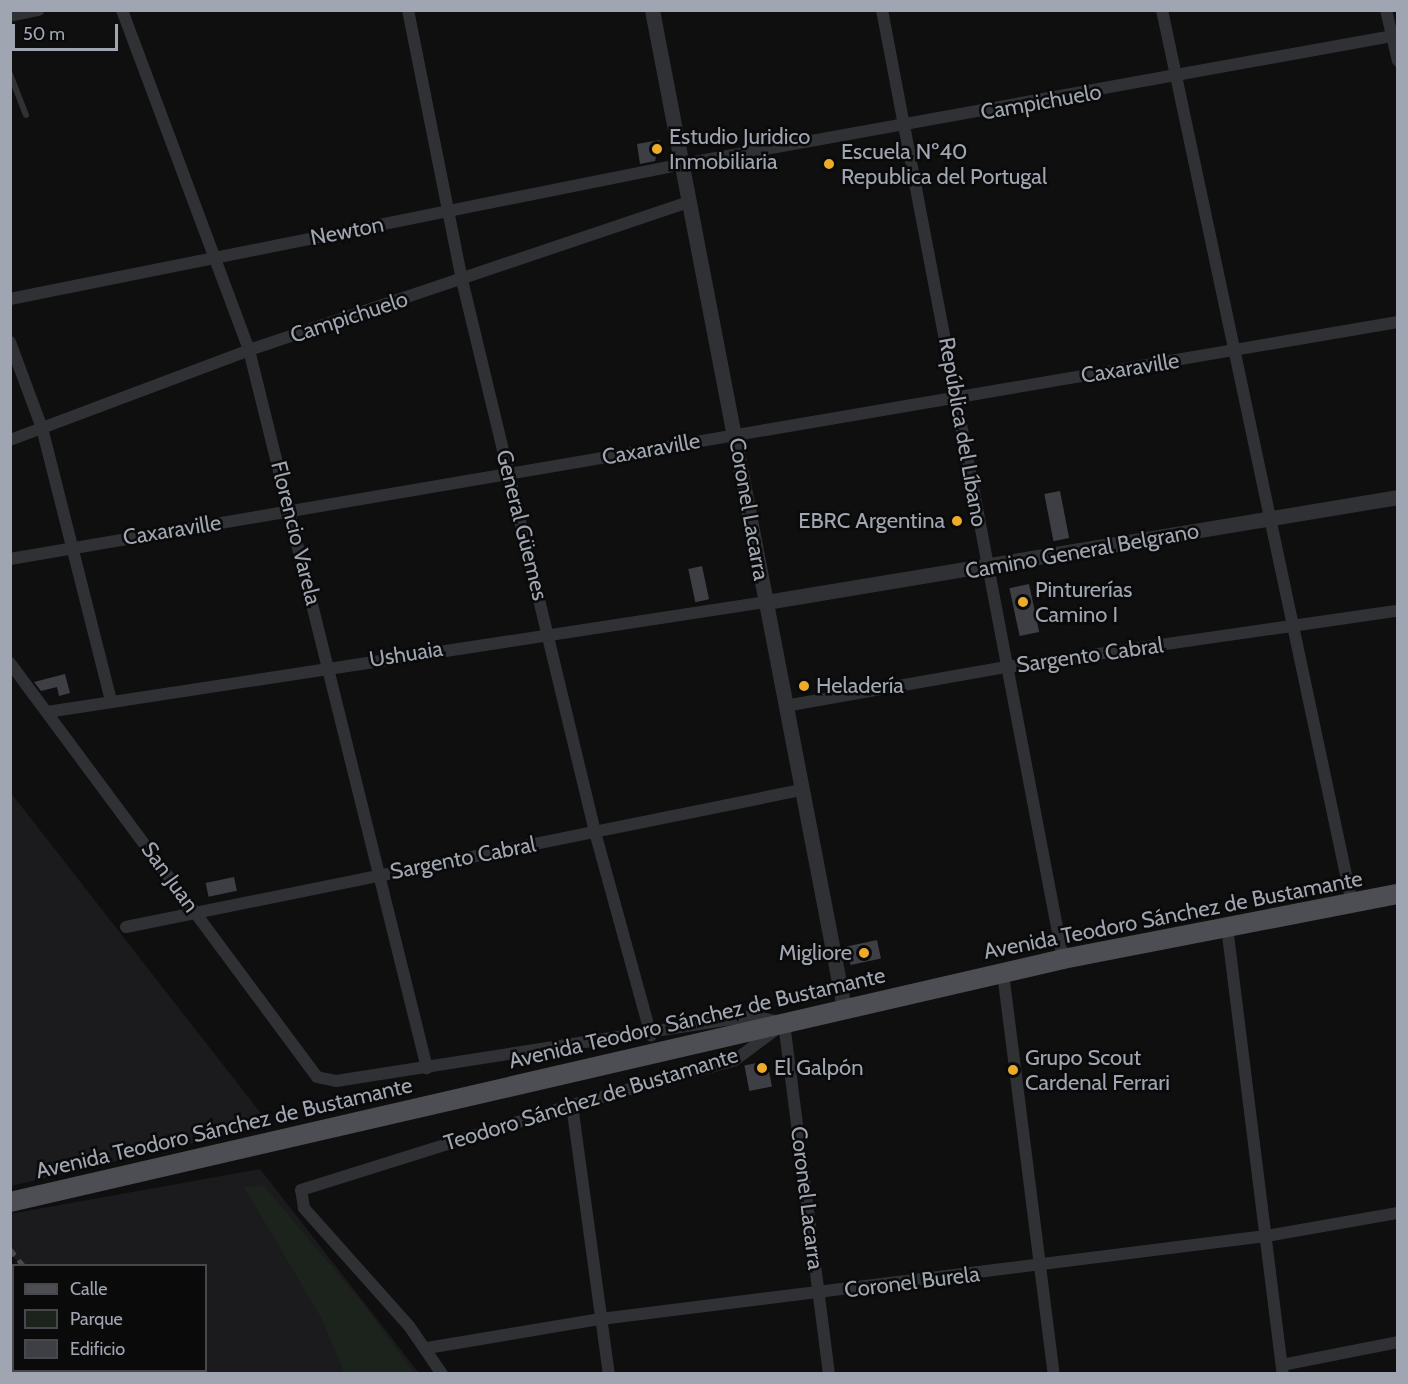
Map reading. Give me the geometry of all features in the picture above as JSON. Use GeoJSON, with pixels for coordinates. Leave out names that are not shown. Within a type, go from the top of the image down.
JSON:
{"type":"FeatureCollection","features":[{"type":"Feature","properties":{"kind":"main road","name":"Avenida Teodoro Sánchez de Bustamante"},"geometry":{"type":"LineString","coordinates":[[10,1202],[1063,959],[1398,894]]}},
{"type":"Feature","properties":{"kind":"street"},"geometry":{"type":"LineString","coordinates":[[10,16],[38,10]]}},
{"type":"Feature","properties":{"kind":"street","name":"Florencio Varela"},"geometry":{"type":"LineString","coordinates":[[122,10],[249,350],[291,510],[427,1068]]}},
{"type":"Feature","properties":{"kind":"street","name":"General Güemes"},"geometry":{"type":"LineString","coordinates":[[408,10],[462,280],[508,474],[549,632],[595,832],[651,1035]]}},
{"type":"Feature","properties":{"kind":"street","name":"Coronel Lacarra"},"geometry":{"type":"LineString","coordinates":[[652,10],[844,1008]]}},
{"type":"Feature","properties":{"kind":"street","name":"República del Líbano"},"geometry":{"type":"LineString","coordinates":[[882,10],[958,396],[987,568],[1063,959]]}},
{"type":"Feature","properties":{"kind":"street"},"geometry":{"type":"LineString","coordinates":[[1161,10],[1297,626],[1352,903]]}},
{"type":"Feature","properties":{"kind":"street"},"geometry":{"type":"LineString","coordinates":[[1386,10],[1395,36],[1398,61]]}},
{"type":"Feature","properties":{"kind":"street","name":"Campichuelo"},"geometry":{"type":"LineString","coordinates":[[683,164],[1176,78],[1395,36]]}},
{"type":"Feature","properties":{"kind":"street","name":"Newton"},"geometry":{"type":"LineString","coordinates":[[10,299],[214,256],[450,212],[683,164]]}},
{"type":"Feature","properties":{"kind":"street","name":"Campichuelo"},"geometry":{"type":"LineString","coordinates":[[10,440],[249,350],[690,202]]}},
{"type":"Feature","properties":{"kind":"street","name":"Caxaraville"},"geometry":{"type":"LineString","coordinates":[[10,559],[75,546],[1398,322]]}},
{"type":"Feature","properties":{"kind":"street"},"geometry":{"type":"LineString","coordinates":[[10,342],[42,428],[75,546],[111,700]]}},
{"type":"Feature","properties":{"kind":"street","name":"Camino General Belgrano"},"geometry":{"type":"LineString","coordinates":[[766,602],[987,568],[1398,497]]}},
{"type":"Feature","properties":{"kind":"street","name":"Ushuaia"},"geometry":{"type":"LineString","coordinates":[[47,712],[329,665],[766,602]]}},
{"type":"Feature","properties":{"kind":"street","name":"Sargento Cabral"},"geometry":{"type":"LineString","coordinates":[[785,706],[1007,667],[1398,611]]}},
{"type":"Feature","properties":{"kind":"street","name":"San Juan"},"geometry":{"type":"LineString","coordinates":[[10,663],[305,1063],[317,1077],[336,1081]]}},
{"type":"Feature","properties":{"kind":"street","name":"Sargento Cabral"},"geometry":{"type":"LineString","coordinates":[[126,927],[801,790]]}},
{"type":"Feature","properties":{"kind":"street"},"geometry":{"type":"LineString","coordinates":[[1227,927],[1283,1369],[1398,1342]]}},
{"type":"Feature","properties":{"kind":"street"},"geometry":{"type":"LineString","coordinates":[[1003,973],[1054,1374]]}},
{"type":"Feature","properties":{"kind":"street","name":"Teodoro Sánchez de Bustamante"},"geometry":{"type":"LineString","coordinates":[[336,1081],[651,1035],[752,1016],[784,1023]]}},
{"type":"Feature","properties":{"kind":"street","name":"Coronel Lacarra"},"geometry":{"type":"LineString","coordinates":[[784,1023],[829,1374]]}},
{"type":"Feature","properties":{"kind":"street","name":"Teodoro Sánchez de Bustamante"},"geometry":{"type":"LineString","coordinates":[[427,1348],[304,1208],[301,1190],[572,1105],[735,1060],[784,1023]]}},
{"type":"Feature","properties":{"kind":"street"},"geometry":{"type":"LineString","coordinates":[[572,1105],[609,1374]]}},
{"type":"Feature","properties":{"kind":"street","name":"Coronel Burela"},"geometry":{"type":"LineString","coordinates":[[427,1348],[601,1319],[819,1294],[1266,1236],[1398,1213]]}},
{"type":"Feature","properties":{"kind":"street"},"geometry":{"type":"LineString","coordinates":[[427,1348],[442,1374]]}},
{"type":"Feature","properties":{"kind":"lane"},"geometry":{"type":"LineString","coordinates":[[10,74],[26,115]]}},
{"type":"Feature","properties":{"kind":"shaded area"},"geometry":{"type":"Polygon","coordinates":[[[11,793],[270,1125],[11,1186],[11,793]]]}},
{"type":"Feature","properties":{"kind":"shaded area"},"geometry":{"type":"Polygon","coordinates":[[[260,1169],[419,1373],[111,1373],[207,1372],[207,1264],[19,1264],[11,1254],[10,1214],[260,1169]]]}},
{"type":"Feature","properties":{"kind":"green space"},"geometry":{"type":"Polygon","coordinates":[[[264,1186],[360,1300],[414,1373],[344,1373],[322,1319],[244,1187],[264,1186]]]}},
{"type":"Feature","properties":{"kind":"building"},"geometry":{"type":"Polygon","coordinates":[[[660,140],[655,161],[640,164],[637,144],[660,140]]]}},
{"type":"Feature","properties":{"kind":"building"},"geometry":{"type":"Polygon","coordinates":[[[1060,491],[1069,538],[1053,541],[1044,494],[1060,491]]]}},
{"type":"Feature","properties":{"kind":"building"},"geometry":{"type":"Polygon","coordinates":[[[702,566],[709,599],[695,602],[688,569],[702,566]]]}},
{"type":"Feature","properties":{"kind":"building"},"geometry":{"type":"Polygon","coordinates":[[[1029,584],[1039,632],[1020,636],[1009,588],[1029,584]]]}},
{"type":"Feature","properties":{"kind":"building"},"geometry":{"type":"Polygon","coordinates":[[[65,674],[70,693],[59,696],[57,687],[41,691],[34,682],[65,674]]]}},
{"type":"Feature","properties":{"kind":"building"},"geometry":{"type":"Polygon","coordinates":[[[234,877],[237,891],[209,897],[206,883],[234,877]]]}},
{"type":"Feature","properties":{"kind":"building","name":"Migliore"},"geometry":{"type":"Polygon","coordinates":[[[877,940],[881,959],[851,965],[847,946],[877,940]]]}},
{"type":"Feature","properties":{"kind":"building"},"geometry":{"type":"Polygon","coordinates":[[[767,1061],[772,1087],[749,1091],[744,1065],[767,1061]]]}},
{"type":"Feature","properties":{"kind":"railway"},"geometry":{"type":"LineString","coordinates":[[10,1249],[22,1264]]}},
{"type":"Feature","properties":{"kind":"place","name":"Estudio Juridico Inmobiliaria"},"geometry":{"type":"Point","coordinates":[657,149]}},
{"type":"Feature","properties":{"kind":"place","name":"Escuela Nº40 Republica del Portugal"},"geometry":{"type":"Point","coordinates":[829,164]}},
{"type":"Feature","properties":{"kind":"place","name":"EBRC Argentina"},"geometry":{"type":"Point","coordinates":[957,521]}},
{"type":"Feature","properties":{"kind":"place","name":"Pinturerías Camino I"},"geometry":{"type":"Point","coordinates":[1023,602]}},
{"type":"Feature","properties":{"kind":"place","name":"Heladería"},"geometry":{"type":"Point","coordinates":[804,686]}},
{"type":"Feature","properties":{"kind":"place","name":"Migliore"},"geometry":{"type":"Point","coordinates":[864,953]}},
{"type":"Feature","properties":{"kind":"place","name":"El Galpón"},"geometry":{"type":"Point","coordinates":[762,1068]}},
{"type":"Feature","properties":{"kind":"place","name":"Grupo Scout Cardenal Ferrari"},"geometry":{"type":"Point","coordinates":[1013,1070]}}]}
